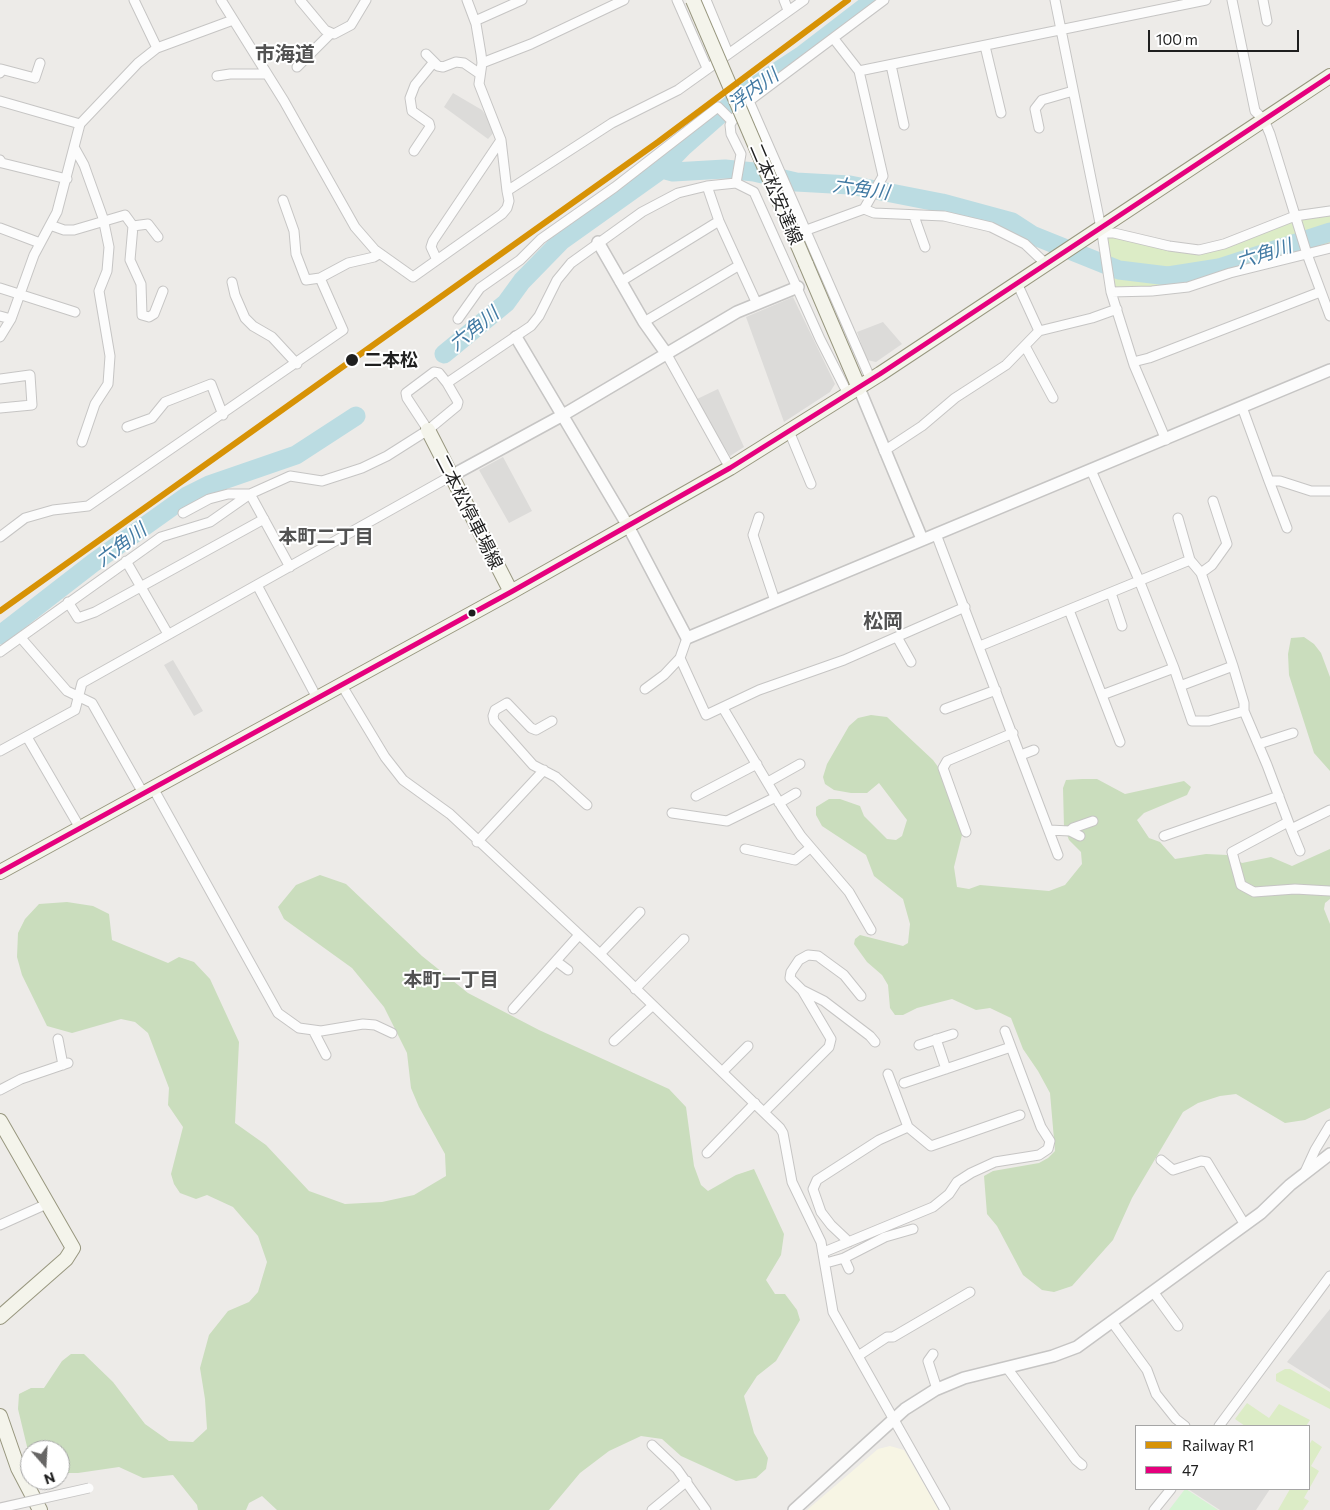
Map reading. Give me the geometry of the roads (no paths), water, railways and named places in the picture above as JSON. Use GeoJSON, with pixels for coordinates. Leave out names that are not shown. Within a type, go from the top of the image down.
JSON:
{"type":"FeatureCollection","features":[{"type":"Feature","properties":{"kind":"main road","name":"二本松安達線"},"geometry":{"type":"LineString","coordinates":[[693,0],[859,387]]}},
{"type":"Feature","properties":{"kind":"main road"},"geometry":{"type":"LineString","coordinates":[[0,872],[510,592],[730,468],[859,387],[1097,232],[1330,76]]}},
{"type":"Feature","properties":{"kind":"main road","name":"二本松停車場線"},"geometry":{"type":"LineString","coordinates":[[428,430],[510,592]]}},
{"type":"Feature","properties":{"kind":"main road"},"geometry":{"type":"LineString","coordinates":[[0,1121],[71,1244],[71,1253],[0,1317]]}},
{"type":"Feature","properties":{"kind":"main road"},"geometry":{"type":"LineString","coordinates":[[0,1416],[18,1468],[40,1510]]}},
{"type":"Feature","properties":{"kind":"street"},"geometry":{"type":"LineString","coordinates":[[134,0],[157,48]]}},
{"type":"Feature","properties":{"kind":"street"},"geometry":{"type":"LineString","coordinates":[[221,0],[267,74],[355,228],[379,254],[413,277],[502,214],[507,208],[501,140],[480,89],[482,63],[475,21],[467,0]]}},
{"type":"Feature","properties":{"kind":"street"},"geometry":{"type":"LineString","coordinates":[[300,0],[325,30],[337,34],[351,25],[366,0]]}},
{"type":"Feature","properties":{"kind":"street"},"geometry":{"type":"LineString","coordinates":[[475,21],[522,0]]}},
{"type":"Feature","properties":{"kind":"street"},"geometry":{"type":"LineString","coordinates":[[482,63],[531,44],[624,0]]}},
{"type":"Feature","properties":{"kind":"street"},"geometry":{"type":"LineString","coordinates":[[677,0],[707,68]]}},
{"type":"Feature","properties":{"kind":"street"},"geometry":{"type":"LineString","coordinates":[[706,0],[728,53]]}},
{"type":"Feature","properties":{"kind":"street"},"geometry":{"type":"LineString","coordinates":[[784,0],[788,10]]}},
{"type":"Feature","properties":{"kind":"street"},"geometry":{"type":"LineString","coordinates":[[507,191],[612,123],[678,90],[804,0]]}},
{"type":"Feature","properties":{"kind":"street"},"geometry":{"type":"LineString","coordinates":[[729,119],[749,101],[884,0]]}},
{"type":"Feature","properties":{"kind":"street"},"geometry":{"type":"LineString","coordinates":[[1055,0],[1074,91],[1097,232],[1104,248],[1111,292],[1118,309],[1133,362],[1166,440]]}},
{"type":"Feature","properties":{"kind":"street"},"geometry":{"type":"LineString","coordinates":[[859,71],[1206,0]]}},
{"type":"Feature","properties":{"kind":"street"},"geometry":{"type":"LineString","coordinates":[[1232,0],[1255,111],[1264,120],[1270,134],[1307,254],[1330,316]]}},
{"type":"Feature","properties":{"kind":"street"},"geometry":{"type":"LineString","coordinates":[[1264,0],[1267,21]]}},
{"type":"Feature","properties":{"kind":"street"},"geometry":{"type":"LineString","coordinates":[[0,337],[5,331],[40,243],[57,212],[80,124],[138,64],[157,48],[233,20]]}},
{"type":"Feature","properties":{"kind":"street"},"geometry":{"type":"LineString","coordinates":[[296,67],[331,33]]}},
{"type":"Feature","properties":{"kind":"street"},"geometry":{"type":"LineString","coordinates":[[804,231],[867,206],[883,176],[859,71],[834,39]]}},
{"type":"Feature","properties":{"kind":"street"},"geometry":{"type":"LineString","coordinates":[[986,46],[1001,113]]}},
{"type":"Feature","properties":{"kind":"street"},"geometry":{"type":"LineString","coordinates":[[426,54],[433,62],[443,67],[456,62],[464,63],[480,74]]}},
{"type":"Feature","properties":{"kind":"street"},"geometry":{"type":"LineString","coordinates":[[414,151],[430,127],[429,123],[412,111],[409,106],[410,98],[415,86],[433,62]]}},
{"type":"Feature","properties":{"kind":"street"},"geometry":{"type":"LineString","coordinates":[[0,74],[1,69],[35,78],[40,63]]}},
{"type":"Feature","properties":{"kind":"street"},"geometry":{"type":"LineString","coordinates":[[891,65],[904,125]]}},
{"type":"Feature","properties":{"kind":"street"},"geometry":{"type":"LineString","coordinates":[[217,76],[267,74]]}},
{"type":"Feature","properties":{"kind":"street"},"geometry":{"type":"LineString","coordinates":[[1040,128],[1035,108],[1042,100],[1074,91]]}},
{"type":"Feature","properties":{"kind":"street"},"geometry":{"type":"LineString","coordinates":[[0,101],[80,124]]}},
{"type":"Feature","properties":{"kind":"street"},"geometry":{"type":"LineString","coordinates":[[749,101],[792,199],[859,387],[922,539]]}},
{"type":"Feature","properties":{"kind":"street"},"geometry":{"type":"LineString","coordinates":[[458,319],[480,288],[520,260],[541,239],[615,186],[718,107],[729,119],[730,130],[741,154],[737,182]]}},
{"type":"Feature","properties":{"kind":"street"},"geometry":{"type":"LineString","coordinates":[[437,260],[431,247],[433,241],[501,140]]}},
{"type":"Feature","properties":{"kind":"street"},"geometry":{"type":"LineString","coordinates":[[74,147],[84,165],[104,222],[109,260],[106,277],[100,291],[110,366],[108,384],[95,404],[82,442]]}},
{"type":"Feature","properties":{"kind":"street"},"geometry":{"type":"LineString","coordinates":[[0,160],[2,163],[67,179]]}},
{"type":"Feature","properties":{"kind":"street"},"geometry":{"type":"LineString","coordinates":[[447,383],[516,337],[536,321],[557,280],[571,263],[598,242],[659,202],[678,193],[707,186],[737,182],[754,192],[798,287],[859,387]]}},
{"type":"Feature","properties":{"kind":"street"},"geometry":{"type":"LineString","coordinates":[[707,186],[738,266],[757,304]]}},
{"type":"Feature","properties":{"kind":"street"},"geometry":{"type":"LineString","coordinates":[[283,200],[294,231],[296,254],[306,280],[320,278],[348,263],[379,254]]}},
{"type":"Feature","properties":{"kind":"street"},"geometry":{"type":"LineString","coordinates":[[867,206],[874,214],[944,216],[998,230],[1025,244],[1050,262]]}},
{"type":"Feature","properties":{"kind":"street"},"geometry":{"type":"LineString","coordinates":[[1097,232],[1199,250],[1224,244],[1295,216],[1330,211]]}},
{"type":"Feature","properties":{"kind":"street"},"geometry":{"type":"LineString","coordinates":[[50,225],[64,230],[74,230],[125,215],[133,226],[130,260],[141,284],[142,316],[149,317],[154,314],[163,291]]}},
{"type":"Feature","properties":{"kind":"street"},"geometry":{"type":"LineString","coordinates":[[914,216],[924,247]]}},
{"type":"Feature","properties":{"kind":"street"},"geometry":{"type":"LineString","coordinates":[[620,282],[719,221]]}},
{"type":"Feature","properties":{"kind":"street"},"geometry":{"type":"LineString","coordinates":[[133,226],[148,224],[158,236]]}},
{"type":"Feature","properties":{"kind":"street"},"geometry":{"type":"LineString","coordinates":[[0,228],[40,243]]}},
{"type":"Feature","properties":{"kind":"street"},"geometry":{"type":"LineString","coordinates":[[598,242],[644,322],[666,353],[730,468]]}},
{"type":"Feature","properties":{"kind":"street"},"geometry":{"type":"LineString","coordinates":[[1111,292],[1182,288],[1230,272],[1330,248]]}},
{"type":"Feature","properties":{"kind":"street"},"geometry":{"type":"LineString","coordinates":[[644,322],[738,266]]}},
{"type":"Feature","properties":{"kind":"street"},"geometry":{"type":"LineString","coordinates":[[0,537],[25,518],[53,510],[88,506],[297,364],[343,330],[320,278]]}},
{"type":"Feature","properties":{"kind":"street"},"geometry":{"type":"LineString","coordinates":[[232,282],[235,295],[245,318],[272,337],[297,364]]}},
{"type":"Feature","properties":{"kind":"street"},"geometry":{"type":"LineString","coordinates":[[1017,283],[1039,331]]}},
{"type":"Feature","properties":{"kind":"street"},"geometry":{"type":"LineString","coordinates":[[0,752],[75,710],[82,683],[451,476],[563,416],[666,353],[738,312],[798,287]]}},
{"type":"Feature","properties":{"kind":"street"},"geometry":{"type":"LineString","coordinates":[[0,288],[75,312]]}},
{"type":"Feature","properties":{"kind":"street"},"geometry":{"type":"LineString","coordinates":[[1133,362],[1149,358],[1320,292]]}},
{"type":"Feature","properties":{"kind":"street"},"geometry":{"type":"LineString","coordinates":[[884,451],[922,426],[955,398],[995,373],[1039,331],[1092,318],[1118,309]]}},
{"type":"Feature","properties":{"kind":"street"},"geometry":{"type":"LineString","coordinates":[[0,316],[10,319]]}},
{"type":"Feature","properties":{"kind":"street"},"geometry":{"type":"LineString","coordinates":[[516,337],[628,526],[687,638],[680,658],[664,675],[645,689]]}},
{"type":"Feature","properties":{"kind":"street"},"geometry":{"type":"LineString","coordinates":[[1025,346],[1053,398]]}},
{"type":"Feature","properties":{"kind":"street"},"geometry":{"type":"LineString","coordinates":[[687,638],[922,539],[1166,440],[1330,370]]}},
{"type":"Feature","properties":{"kind":"street"},"geometry":{"type":"LineString","coordinates":[[0,652],[162,537],[210,522],[250,494],[294,475],[315,481],[333,478],[387,456],[428,430],[457,406],[457,398],[447,383],[439,373],[434,372],[406,393],[407,398],[428,430]]}},
{"type":"Feature","properties":{"kind":"street"},"geometry":{"type":"LineString","coordinates":[[0,379],[30,375],[32,405],[0,408]]}},
{"type":"Feature","properties":{"kind":"street"},"geometry":{"type":"LineString","coordinates":[[127,427],[152,418],[165,402],[211,384],[223,415]]}},
{"type":"Feature","properties":{"kind":"street"},"geometry":{"type":"LineString","coordinates":[[1242,407],[1287,528]]}},
{"type":"Feature","properties":{"kind":"street"},"geometry":{"type":"LineString","coordinates":[[788,431],[811,484]]}},
{"type":"Feature","properties":{"kind":"street"},"geometry":{"type":"LineString","coordinates":[[1091,470],[1139,580],[1174,668],[1192,721],[1209,721],[1244,711]]}},
{"type":"Feature","properties":{"kind":"street"},"geometry":{"type":"LineString","coordinates":[[1269,481],[1280,481],[1311,491],[1330,491]]}},
{"type":"Feature","properties":{"kind":"street"},"geometry":{"type":"LineString","coordinates":[[182,513],[209,499],[228,494],[250,494]]}},
{"type":"Feature","properties":{"kind":"street"},"geometry":{"type":"LineString","coordinates":[[250,494],[290,567]]}},
{"type":"Feature","properties":{"kind":"street"},"geometry":{"type":"LineString","coordinates":[[1201,573],[1212,565],[1227,544],[1213,501]]}},
{"type":"Feature","properties":{"kind":"street"},"geometry":{"type":"LineString","coordinates":[[758,517],[753,535],[775,601]]}},
{"type":"Feature","properties":{"kind":"street"},"geometry":{"type":"LineString","coordinates":[[1178,518],[1190,560],[1201,573],[1233,666],[1244,703],[1244,711],[1280,796],[1300,851]]}},
{"type":"Feature","properties":{"kind":"street"},"geometry":{"type":"LineString","coordinates":[[68,602],[78,618],[95,612],[264,519]]}},
{"type":"Feature","properties":{"kind":"street"},"geometry":{"type":"LineString","coordinates":[[936,534],[1058,856]]}},
{"type":"Feature","properties":{"kind":"street"},"geometry":{"type":"LineString","coordinates":[[980,646],[1190,560]]}},
{"type":"Feature","properties":{"kind":"street"},"geometry":{"type":"LineString","coordinates":[[126,561],[168,634]]}},
{"type":"Feature","properties":{"kind":"street"},"geometry":{"type":"LineString","coordinates":[[257,585],[317,698]]}},
{"type":"Feature","properties":{"kind":"street"},"geometry":{"type":"LineString","coordinates":[[1111,592],[1122,626]]}},
{"type":"Feature","properties":{"kind":"street"},"geometry":{"type":"LineString","coordinates":[[680,658],[706,715],[759,690],[844,660],[965,607]]}},
{"type":"Feature","properties":{"kind":"street"},"geometry":{"type":"LineString","coordinates":[[1069,610],[1120,742]]}},
{"type":"Feature","properties":{"kind":"street"},"geometry":{"type":"LineString","coordinates":[[897,637],[911,662]]}},
{"type":"Feature","properties":{"kind":"street"},"geometry":{"type":"LineString","coordinates":[[21,638],[67,692],[92,703],[148,791],[278,1012],[300,1028],[313,1030],[363,1024],[375,1025],[392,1033]]}},
{"type":"Feature","properties":{"kind":"street"},"geometry":{"type":"LineString","coordinates":[[1180,686],[1233,666]]}},
{"type":"Feature","properties":{"kind":"street"},"geometry":{"type":"LineString","coordinates":[[1102,695],[1174,668]]}},
{"type":"Feature","properties":{"kind":"street"},"geometry":{"type":"LineString","coordinates":[[342,684],[385,757],[403,780],[450,814],[477,842],[600,954],[755,1103],[783,1133],[792,1182],[824,1252],[833,1312],[886,1404],[892,1420],[946,1510]]}},
{"type":"Feature","properties":{"kind":"street"},"geometry":{"type":"LineString","coordinates":[[945,709],[996,690]]}},
{"type":"Feature","properties":{"kind":"street"},"geometry":{"type":"LineString","coordinates":[[552,721],[536,730],[531,728],[507,703],[495,710],[493,716],[494,721],[533,765],[568,786],[588,805]]}},
{"type":"Feature","properties":{"kind":"street"},"geometry":{"type":"LineString","coordinates":[[723,708],[778,800],[810,848],[849,892],[871,930]]}},
{"type":"Feature","properties":{"kind":"street"},"geometry":{"type":"LineString","coordinates":[[966,832],[943,768],[947,761],[1012,733]]}},
{"type":"Feature","properties":{"kind":"street"},"geometry":{"type":"LineString","coordinates":[[1258,744],[1293,733]]}},
{"type":"Feature","properties":{"kind":"street"},"geometry":{"type":"LineString","coordinates":[[27,737],[80,828]]}},
{"type":"Feature","properties":{"kind":"street"},"geometry":{"type":"LineString","coordinates":[[1021,755],[1034,750]]}},
{"type":"Feature","properties":{"kind":"street"},"geometry":{"type":"LineString","coordinates":[[696,796],[757,764]]}},
{"type":"Feature","properties":{"kind":"street"},"geometry":{"type":"LineString","coordinates":[[768,782],[800,764]]}},
{"type":"Feature","properties":{"kind":"street"},"geometry":{"type":"LineString","coordinates":[[477,842],[544,770]]}},
{"type":"Feature","properties":{"kind":"street"},"geometry":{"type":"LineString","coordinates":[[672,813],[727,822],[796,793]]}},
{"type":"Feature","properties":{"kind":"street"},"geometry":{"type":"LineString","coordinates":[[1164,836],[1280,796]]}},
{"type":"Feature","properties":{"kind":"street"},"geometry":{"type":"LineString","coordinates":[[1330,810],[1289,825],[1232,852],[1241,885],[1254,892],[1295,889],[1330,891]]}},
{"type":"Feature","properties":{"kind":"street"},"geometry":{"type":"LineString","coordinates":[[1070,831],[1092,821]]}},
{"type":"Feature","properties":{"kind":"street"},"geometry":{"type":"LineString","coordinates":[[1049,830],[1070,831],[1080,836]]}},
{"type":"Feature","properties":{"kind":"street"},"geometry":{"type":"LineString","coordinates":[[745,849],[795,860],[810,848]]}},
{"type":"Feature","properties":{"kind":"street"},"geometry":{"type":"LineString","coordinates":[[600,954],[640,912]]}},
{"type":"Feature","properties":{"kind":"street"},"geometry":{"type":"LineString","coordinates":[[513,1009],[580,935]]}},
{"type":"Feature","properties":{"kind":"street"},"geometry":{"type":"LineString","coordinates":[[636,989],[684,940]]}},
{"type":"Feature","properties":{"kind":"street"},"geometry":{"type":"LineString","coordinates":[[861,996],[844,975],[831,964],[811,954],[799,960],[789,976],[793,984],[824,1001],[870,1036],[875,1042]]}},
{"type":"Feature","properties":{"kind":"street"},"geometry":{"type":"LineString","coordinates":[[556,961],[568,970]]}},
{"type":"Feature","properties":{"kind":"street"},"geometry":{"type":"LineString","coordinates":[[764,1112],[829,1047],[831,1039],[802,990]]}},
{"type":"Feature","properties":{"kind":"street"},"geometry":{"type":"LineString","coordinates":[[614,1040],[652,1006]]}},
{"type":"Feature","properties":{"kind":"street"},"geometry":{"type":"LineString","coordinates":[[313,1030],[326,1054]]}},
{"type":"Feature","properties":{"kind":"street"},"geometry":{"type":"LineString","coordinates":[[824,1252],[933,1207],[949,1194],[958,1182],[971,1173],[995,1162],[1040,1156],[1048,1149],[1050,1141],[1041,1127],[1006,1031]]}},
{"type":"Feature","properties":{"kind":"street"},"geometry":{"type":"LineString","coordinates":[[919,1045],[953,1034]]}},
{"type":"Feature","properties":{"kind":"street"},"geometry":{"type":"LineString","coordinates":[[0,1090],[21,1079],[66,1064],[58,1038]]}},
{"type":"Feature","properties":{"kind":"street"},"geometry":{"type":"LineString","coordinates":[[936,1039],[946,1069]]}},
{"type":"Feature","properties":{"kind":"street"},"geometry":{"type":"LineString","coordinates":[[722,1072],[748,1046]]}},
{"type":"Feature","properties":{"kind":"street"},"geometry":{"type":"LineString","coordinates":[[904,1083],[1011,1047]]}},
{"type":"Feature","properties":{"kind":"street"},"geometry":{"type":"LineString","coordinates":[[888,1074],[908,1127],[932,1146],[1020,1115]]}},
{"type":"Feature","properties":{"kind":"street"},"geometry":{"type":"LineString","coordinates":[[707,1153],[755,1103]]}},
{"type":"Feature","properties":{"kind":"street"},"geometry":{"type":"LineString","coordinates":[[1304,1174],[1314,1150],[1330,1125]]}},
{"type":"Feature","properties":{"kind":"street"},"geometry":{"type":"LineString","coordinates":[[850,1242],[831,1225],[821,1212],[814,1196],[814,1184],[879,1140],[908,1127]]}},
{"type":"Feature","properties":{"kind":"street"},"geometry":{"type":"LineString","coordinates":[[794,1510],[892,1420],[937,1389],[964,1378],[1066,1352],[1154,1293],[1245,1226],[1304,1174],[1330,1154]]}},
{"type":"Feature","properties":{"kind":"street"},"geometry":{"type":"LineString","coordinates":[[1161,1160],[1173,1170],[1201,1161],[1207,1162],[1245,1226]]}},
{"type":"Feature","properties":{"kind":"street"},"geometry":{"type":"LineString","coordinates":[[0,1225],[49,1203]]}},
{"type":"Feature","properties":{"kind":"street"},"geometry":{"type":"LineString","coordinates":[[826,1263],[844,1258],[885,1237],[913,1229]]}},
{"type":"Feature","properties":{"kind":"street"},"geometry":{"type":"LineString","coordinates":[[844,1258],[849,1268]]}},
{"type":"Feature","properties":{"kind":"street"},"geometry":{"type":"LineString","coordinates":[[1220,1425],[1330,1276]]}},
{"type":"Feature","properties":{"kind":"street"},"geometry":{"type":"LineString","coordinates":[[858,1356],[970,1292]]}},
{"type":"Feature","properties":{"kind":"street"},"geometry":{"type":"LineString","coordinates":[[1154,1293],[1178,1326]]}},
{"type":"Feature","properties":{"kind":"street"},"geometry":{"type":"LineString","coordinates":[[1112,1322],[1147,1370],[1156,1394],[1183,1425]]}},
{"type":"Feature","properties":{"kind":"street"},"geometry":{"type":"LineString","coordinates":[[933,1354],[928,1361],[937,1389]]}},
{"type":"Feature","properties":{"kind":"street"},"geometry":{"type":"LineString","coordinates":[[1007,1368],[1076,1460],[1082,1465]]}},
{"type":"Feature","properties":{"kind":"street"},"geometry":{"type":"LineString","coordinates":[[652,1445],[677,1469],[706,1510]]}},
{"type":"Feature","properties":{"kind":"street"},"geometry":{"type":"LineString","coordinates":[[652,1510],[686,1481]]}},
{"type":"Feature","properties":{"kind":"street"},"geometry":{"type":"LineString","coordinates":[[0,1508],[89,1488]]}},
{"type":"Feature","properties":{"kind":"street"},"geometry":{"type":"LineString","coordinates":[[1154,1510],[1170,1490]]}},
{"type":"Feature","properties":{"kind":"waterway","name":"六角川"},"geometry":{"type":"LineString","coordinates":[[444,354],[506,303],[522,281],[561,241],[662,169],[684,146],[743,94],[801,56],[874,0]]}},
{"type":"Feature","properties":{"kind":"waterway","name":"六角川"},"geometry":{"type":"LineString","coordinates":[[662,169],[673,172],[725,169],[754,172],[796,182],[850,185],[942,203],[1012,222],[1032,235],[1119,270],[1168,276],[1219,268],[1330,232]]}},
{"type":"Feature","properties":{"kind":"waterway","name":"六角川"},"geometry":{"type":"LineString","coordinates":[[0,635],[93,563],[187,496],[209,485],[296,455],[356,416]]}},
{"type":"Feature","properties":{"kind":"rail line","name":"R1"},"geometry":{"type":"LineString","coordinates":[[0,611],[658,142],[848,0]]}},
{"type":"Feature","properties":{"kind":"place","name":"二本松"},"geometry":{"type":"Point","coordinates":[352,360]}},
{"type":"Feature","properties":{"kind":"district","name":"市海道"},"geometry":{"type":"Point","coordinates":[285,54]}},
{"type":"Feature","properties":{"kind":"district","name":"本町二丁目"},"geometry":{"type":"Point","coordinates":[326,537]}},
{"type":"Feature","properties":{"kind":"district","name":"松岡"},"geometry":{"type":"Point","coordinates":[883,621]}},
{"type":"Feature","properties":{"kind":"district","name":"本町一丁目"},"geometry":{"type":"Point","coordinates":[451,980]}},
{"type":"Feature","properties":{"kind":"water label","name":"浮内川"},"geometry":{"type":"Point","coordinates":[753,90]}}]}
